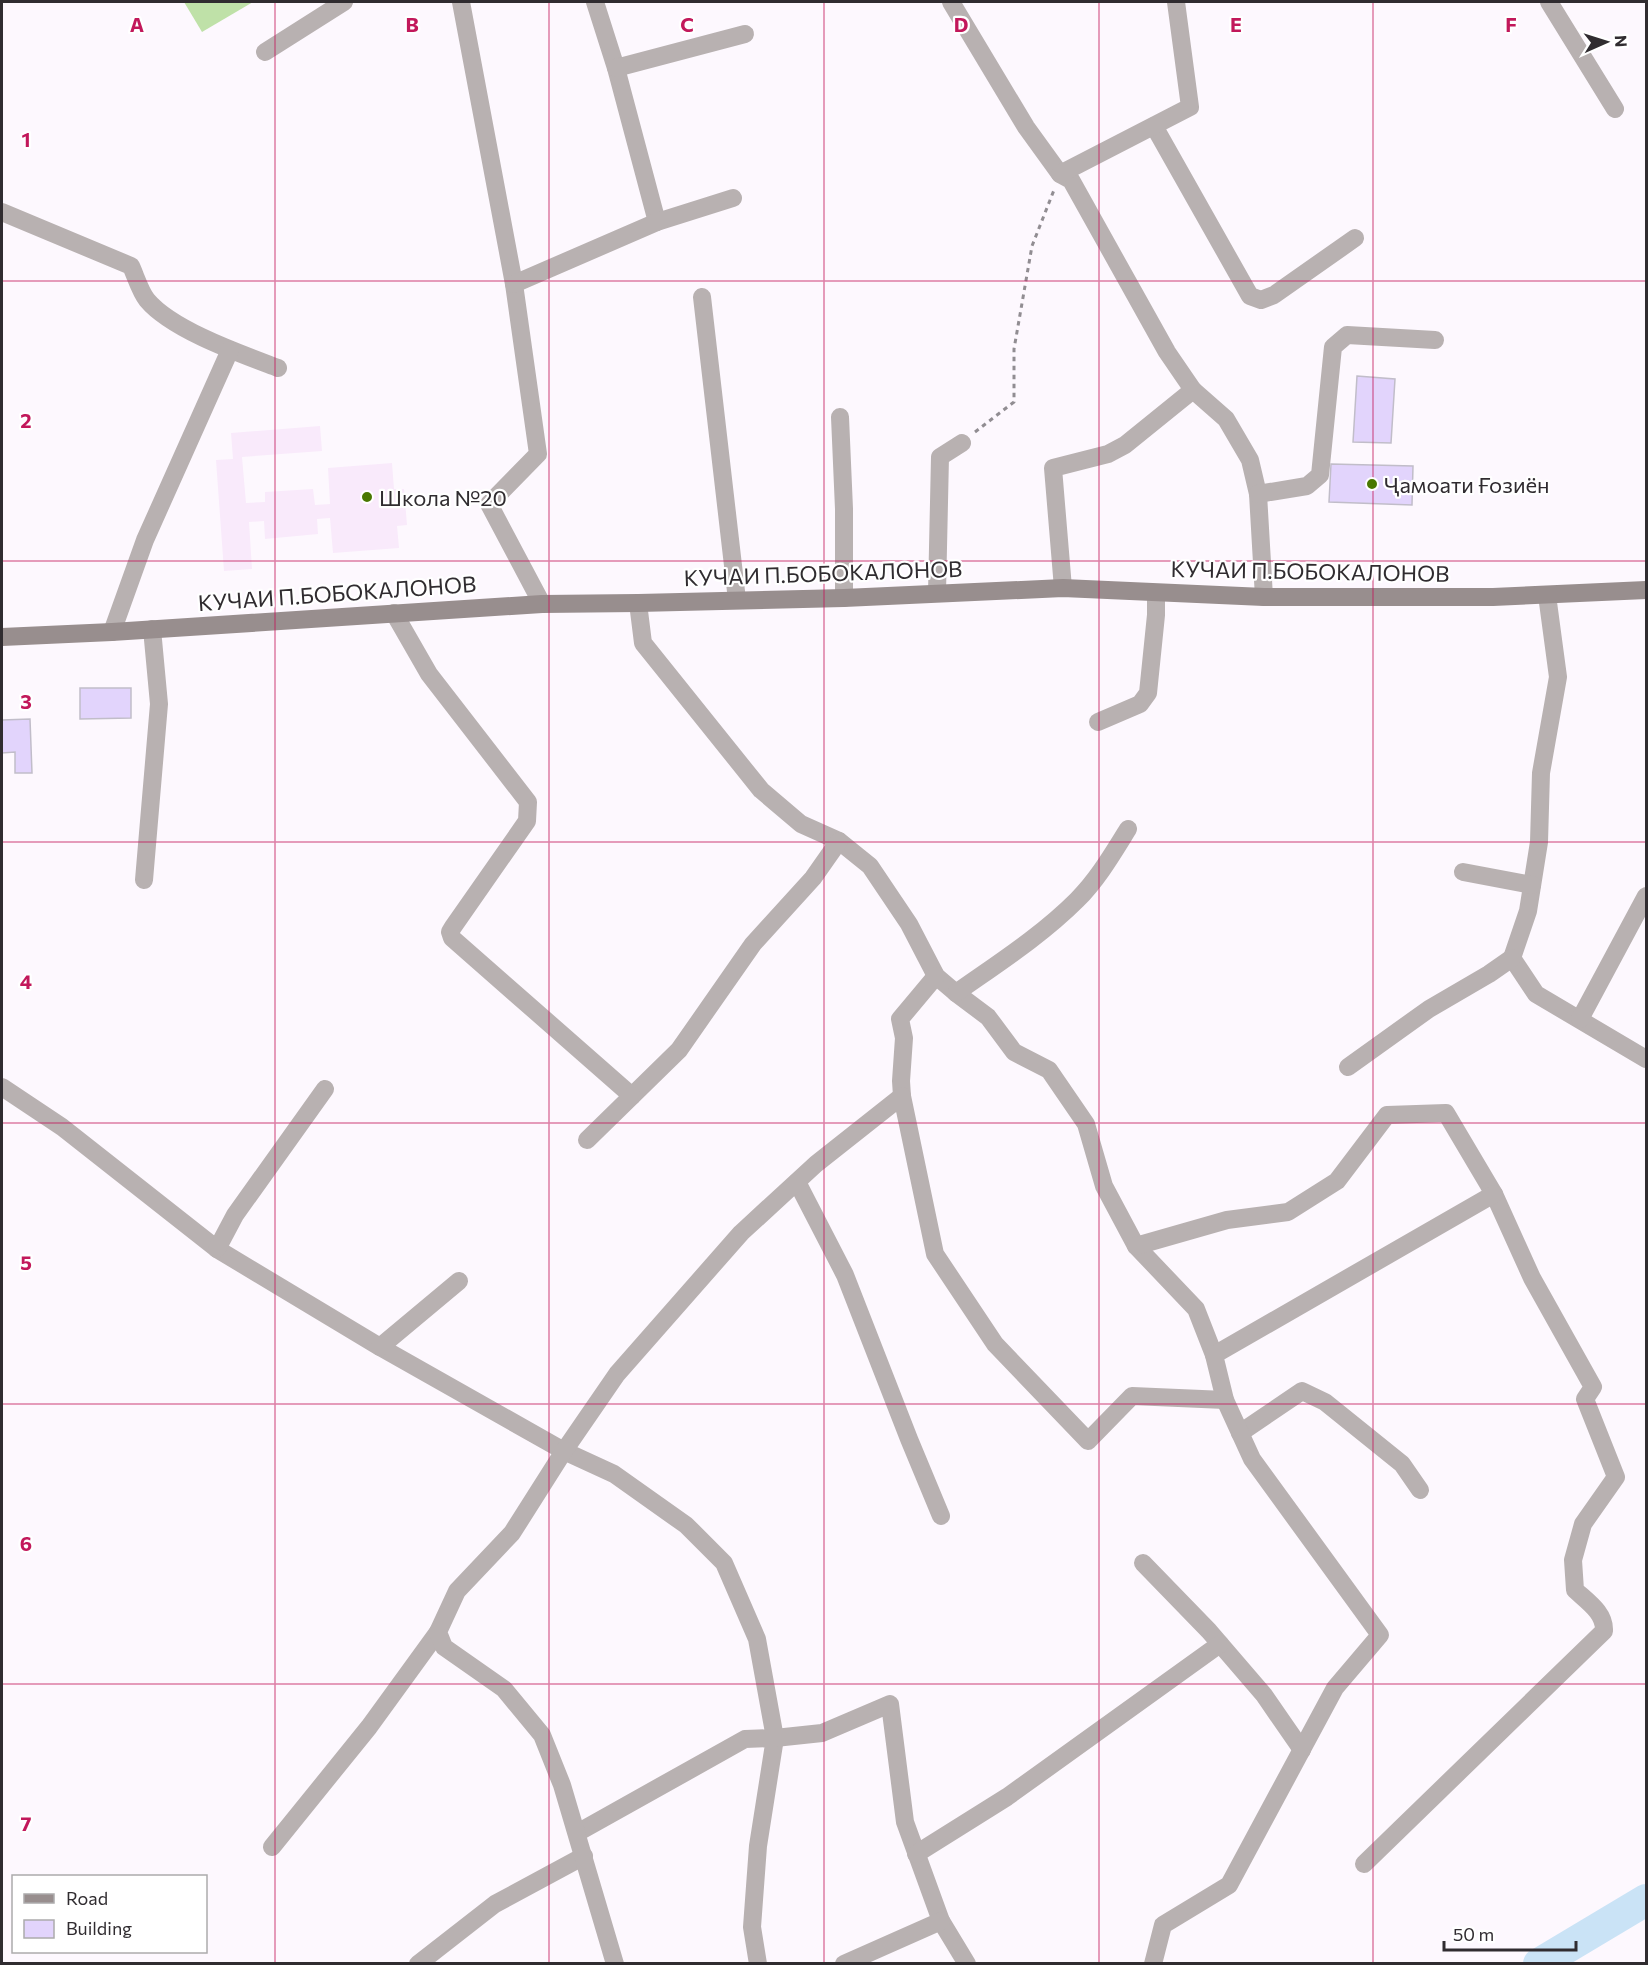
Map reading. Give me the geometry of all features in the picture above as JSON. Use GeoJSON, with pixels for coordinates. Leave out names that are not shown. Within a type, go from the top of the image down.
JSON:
{"type":"FeatureCollection","features":[{"type":"Feature","properties":{"kind":"main road","name":"КУЧАИ П.БОБОКАЛОНОВ"},"geometry":{"type":"LineString","coordinates":[[2,637],[542,604],[844,598],[1063,588],[1264,597],[1547,595],[1647,590]]}},
{"type":"Feature","properties":{"kind":"street"},"geometry":{"type":"LineString","coordinates":[[265,52],[344,2]]}},
{"type":"Feature","properties":{"kind":"street"},"geometry":{"type":"LineString","coordinates":[[460,2],[514,284],[538,454],[489,504],[542,604]]}},
{"type":"Feature","properties":{"kind":"street"},"geometry":{"type":"LineString","coordinates":[[595,2],[616,68],[657,222]]}},
{"type":"Feature","properties":{"kind":"street"},"geometry":{"type":"LineString","coordinates":[[951,2],[1026,127],[1060,174],[1071,180],[1167,352],[1193,390],[1226,419],[1250,460],[1258,494],[1264,597]]}},
{"type":"Feature","properties":{"kind":"street"},"geometry":{"type":"LineString","coordinates":[[1060,174],[1190,107],[1176,2]]}},
{"type":"Feature","properties":{"kind":"street"},"geometry":{"type":"LineString","coordinates":[[1549,2],[1615,109]]}},
{"type":"Feature","properties":{"kind":"street"},"geometry":{"type":"LineString","coordinates":[[616,68],[745,34]]}},
{"type":"Feature","properties":{"kind":"street"},"geometry":{"type":"LineString","coordinates":[[1154,126],[1250,296],[1261,300],[1274,295],[1355,238]]}},
{"type":"Feature","properties":{"kind":"street"},"geometry":{"type":"LineString","coordinates":[[514,284],[657,222],[733,198]]}},
{"type":"Feature","properties":{"kind":"street"},"geometry":{"type":"LineString","coordinates":[[2,212],[131,266],[146,299],[170,320],[230,350],[278,368]]}},
{"type":"Feature","properties":{"kind":"street"},"geometry":{"type":"LineString","coordinates":[[702,297],[737,600]]}},
{"type":"Feature","properties":{"kind":"street"},"geometry":{"type":"LineString","coordinates":[[1258,494],[1307,486],[1320,475],[1333,347],[1347,335],[1435,340]]}},
{"type":"Feature","properties":{"kind":"street"},"geometry":{"type":"LineString","coordinates":[[112,632],[145,540],[230,350]]}},
{"type":"Feature","properties":{"kind":"street"},"geometry":{"type":"LineString","coordinates":[[1063,588],[1053,468],[1108,454],[1125,444],[1193,390]]}},
{"type":"Feature","properties":{"kind":"street"},"geometry":{"type":"LineString","coordinates":[[840,417],[844,509],[844,598]]}},
{"type":"Feature","properties":{"kind":"street"},"geometry":{"type":"LineString","coordinates":[[937,593],[940,457],[962,443]]}},
{"type":"Feature","properties":{"kind":"street"},"geometry":{"type":"LineString","coordinates":[[1098,722],[1140,704],[1148,693],[1156,593]]}},
{"type":"Feature","properties":{"kind":"street"},"geometry":{"type":"LineString","coordinates":[[1348,1067],[1429,1009],[1512,958],[1528,910],[1539,842],[1541,773],[1558,677],[1547,595]]}},
{"type":"Feature","properties":{"kind":"street"},"geometry":{"type":"LineString","coordinates":[[638,603],[643,643],[761,790],[801,824],[839,842],[870,866],[909,924],[936,976],[988,1017],[1014,1052],[1049,1070],[1086,1124],[1104,1186],[1136,1246],[1196,1309],[1214,1355],[1225,1400],[1252,1459],[1380,1635],[1335,1688],[1229,1885],[1163,1925],[1153,1964]]}},
{"type":"Feature","properties":{"kind":"street"},"geometry":{"type":"LineString","coordinates":[[394,613],[429,674],[528,802],[527,821],[453,927],[450,932],[452,939],[632,1096]]}},
{"type":"Feature","properties":{"kind":"street"},"geometry":{"type":"LineString","coordinates":[[144,880],[159,704],[152,629]]}},
{"type":"Feature","properties":{"kind":"street"},"geometry":{"type":"LineString","coordinates":[[956,993],[1021,948],[1077,900],[1104,867],[1128,829]]}},
{"type":"Feature","properties":{"kind":"street"},"geometry":{"type":"LineString","coordinates":[[587,1140],[679,1050],[753,944],[813,879],[839,842]]}},
{"type":"Feature","properties":{"kind":"street"},"geometry":{"type":"LineString","coordinates":[[1463,872],[1532,885]]}},
{"type":"Feature","properties":{"kind":"street"},"geometry":{"type":"LineString","coordinates":[[1580,1019],[1647,896]]}},
{"type":"Feature","properties":{"kind":"street"},"geometry":{"type":"LineString","coordinates":[[1512,958],[1536,994],[1647,1059]]}},
{"type":"Feature","properties":{"kind":"street"},"geometry":{"type":"LineString","coordinates":[[936,976],[900,1019],[904,1038],[902,1096],[935,1254],[995,1344],[1088,1441],[1132,1396],[1225,1400]]}},
{"type":"Feature","properties":{"kind":"street"},"geometry":{"type":"LineString","coordinates":[[2,1087],[62,1127],[217,1249],[381,1347],[564,1451],[614,1474],[686,1525],[724,1563],[757,1639],[775,1738],[758,1846],[752,1927],[758,1964]]}},
{"type":"Feature","properties":{"kind":"street"},"geometry":{"type":"LineString","coordinates":[[217,1249],[235,1215],[325,1089]]}},
{"type":"Feature","properties":{"kind":"street"},"geometry":{"type":"LineString","coordinates":[[272,1847],[369,1727],[438,1632],[457,1591],[512,1533],[617,1374],[741,1233],[816,1164],[902,1096]]}},
{"type":"Feature","properties":{"kind":"street"},"geometry":{"type":"LineString","coordinates":[[1136,1246],[1227,1220],[1288,1212],[1337,1181],[1387,1114],[1446,1113],[1494,1194],[1532,1278],[1593,1387],[1585,1399],[1616,1478],[1583,1524],[1573,1560],[1575,1590],[1599,1612],[1605,1623],[1604,1631],[1364,1864]]}},
{"type":"Feature","properties":{"kind":"street"},"geometry":{"type":"LineString","coordinates":[[797,1182],[845,1275],[941,1516]]}},
{"type":"Feature","properties":{"kind":"street"},"geometry":{"type":"LineString","coordinates":[[1214,1355],[1494,1194]]}},
{"type":"Feature","properties":{"kind":"street"},"geometry":{"type":"LineString","coordinates":[[381,1347],[459,1281]]}},
{"type":"Feature","properties":{"kind":"street"},"geometry":{"type":"LineString","coordinates":[[1240,1433],[1302,1391],[1325,1402],[1402,1464],[1420,1490]]}},
{"type":"Feature","properties":{"kind":"street"},"geometry":{"type":"LineString","coordinates":[[1143,1563],[1220,1644],[1264,1695],[1302,1750]]}},
{"type":"Feature","properties":{"kind":"street"},"geometry":{"type":"LineString","coordinates":[[438,1632],[444,1647],[504,1689],[542,1735],[578,1833],[615,1964]]}},
{"type":"Feature","properties":{"kind":"street"},"geometry":{"type":"LineString","coordinates":[[916,1854],[1007,1797],[1220,1644]]}},
{"type":"Feature","properties":{"kind":"street"},"geometry":{"type":"LineString","coordinates":[[578,1833],[745,1739],[822,1733],[890,1704],[905,1822],[941,1922],[967,1964]]}},
{"type":"Feature","properties":{"kind":"street"},"geometry":{"type":"LineString","coordinates":[[418,1964],[495,1904],[584,1856]]}},
{"type":"Feature","properties":{"kind":"street"},"geometry":{"type":"LineString","coordinates":[[844,1964],[941,1922]]}},
{"type":"Feature","properties":{"kind":"path"},"geometry":{"type":"LineString","coordinates":[[962,443],[1014,402],[1014,349],[1032,246],[1060,174]]}},
{"type":"Feature","properties":{"kind":"shaded area","name":"Школа №20"},"geometry":{"type":"Polygon","coordinates":[[[320,426],[322,451],[242,457],[246,503],[265,502],[265,492],[313,489],[315,505],[330,504],[328,468],[392,463],[394,489],[404,489],[407,525],[397,526],[399,548],[333,553],[330,518],[317,519],[318,534],[265,539],[264,521],[249,522],[252,569],[224,571],[216,460],[233,459],[231,433],[320,426]]]}},
{"type":"Feature","properties":{"kind":"green space"},"geometry":{"type":"Polygon","coordinates":[[[184,2],[253,2],[202,32],[184,2]]]}},
{"type":"Feature","properties":{"kind":"building"},"geometry":{"type":"Polygon","coordinates":[[[1357,376],[1395,379],[1391,443],[1353,442],[1357,376]]]}},
{"type":"Feature","properties":{"kind":"building","name":"Ҷамоати Ғозиён"},"geometry":{"type":"Polygon","coordinates":[[[1331,464],[1413,466],[1412,505],[1329,502],[1331,464]]]}},
{"type":"Feature","properties":{"kind":"building"},"geometry":{"type":"Polygon","coordinates":[[[80,688],[131,688],[131,718],[80,719],[80,688]]]}},
{"type":"Feature","properties":{"kind":"building"},"geometry":{"type":"Polygon","coordinates":[[[30,719],[32,773],[15,773],[15,752],[2,753],[2,720],[30,719]]]}},
{"type":"Feature","properties":{"kind":"waterway"},"geometry":{"type":"LineString","coordinates":[[1539,1964],[1646,1900]]}},
{"type":"Feature","properties":{"kind":"place","name":"Ҷамоати Ғозиён"},"geometry":{"type":"Point","coordinates":[1372,484]}},
{"type":"Feature","properties":{"kind":"place","name":"Школа №20"},"geometry":{"type":"Point","coordinates":[367,497]}}]}
